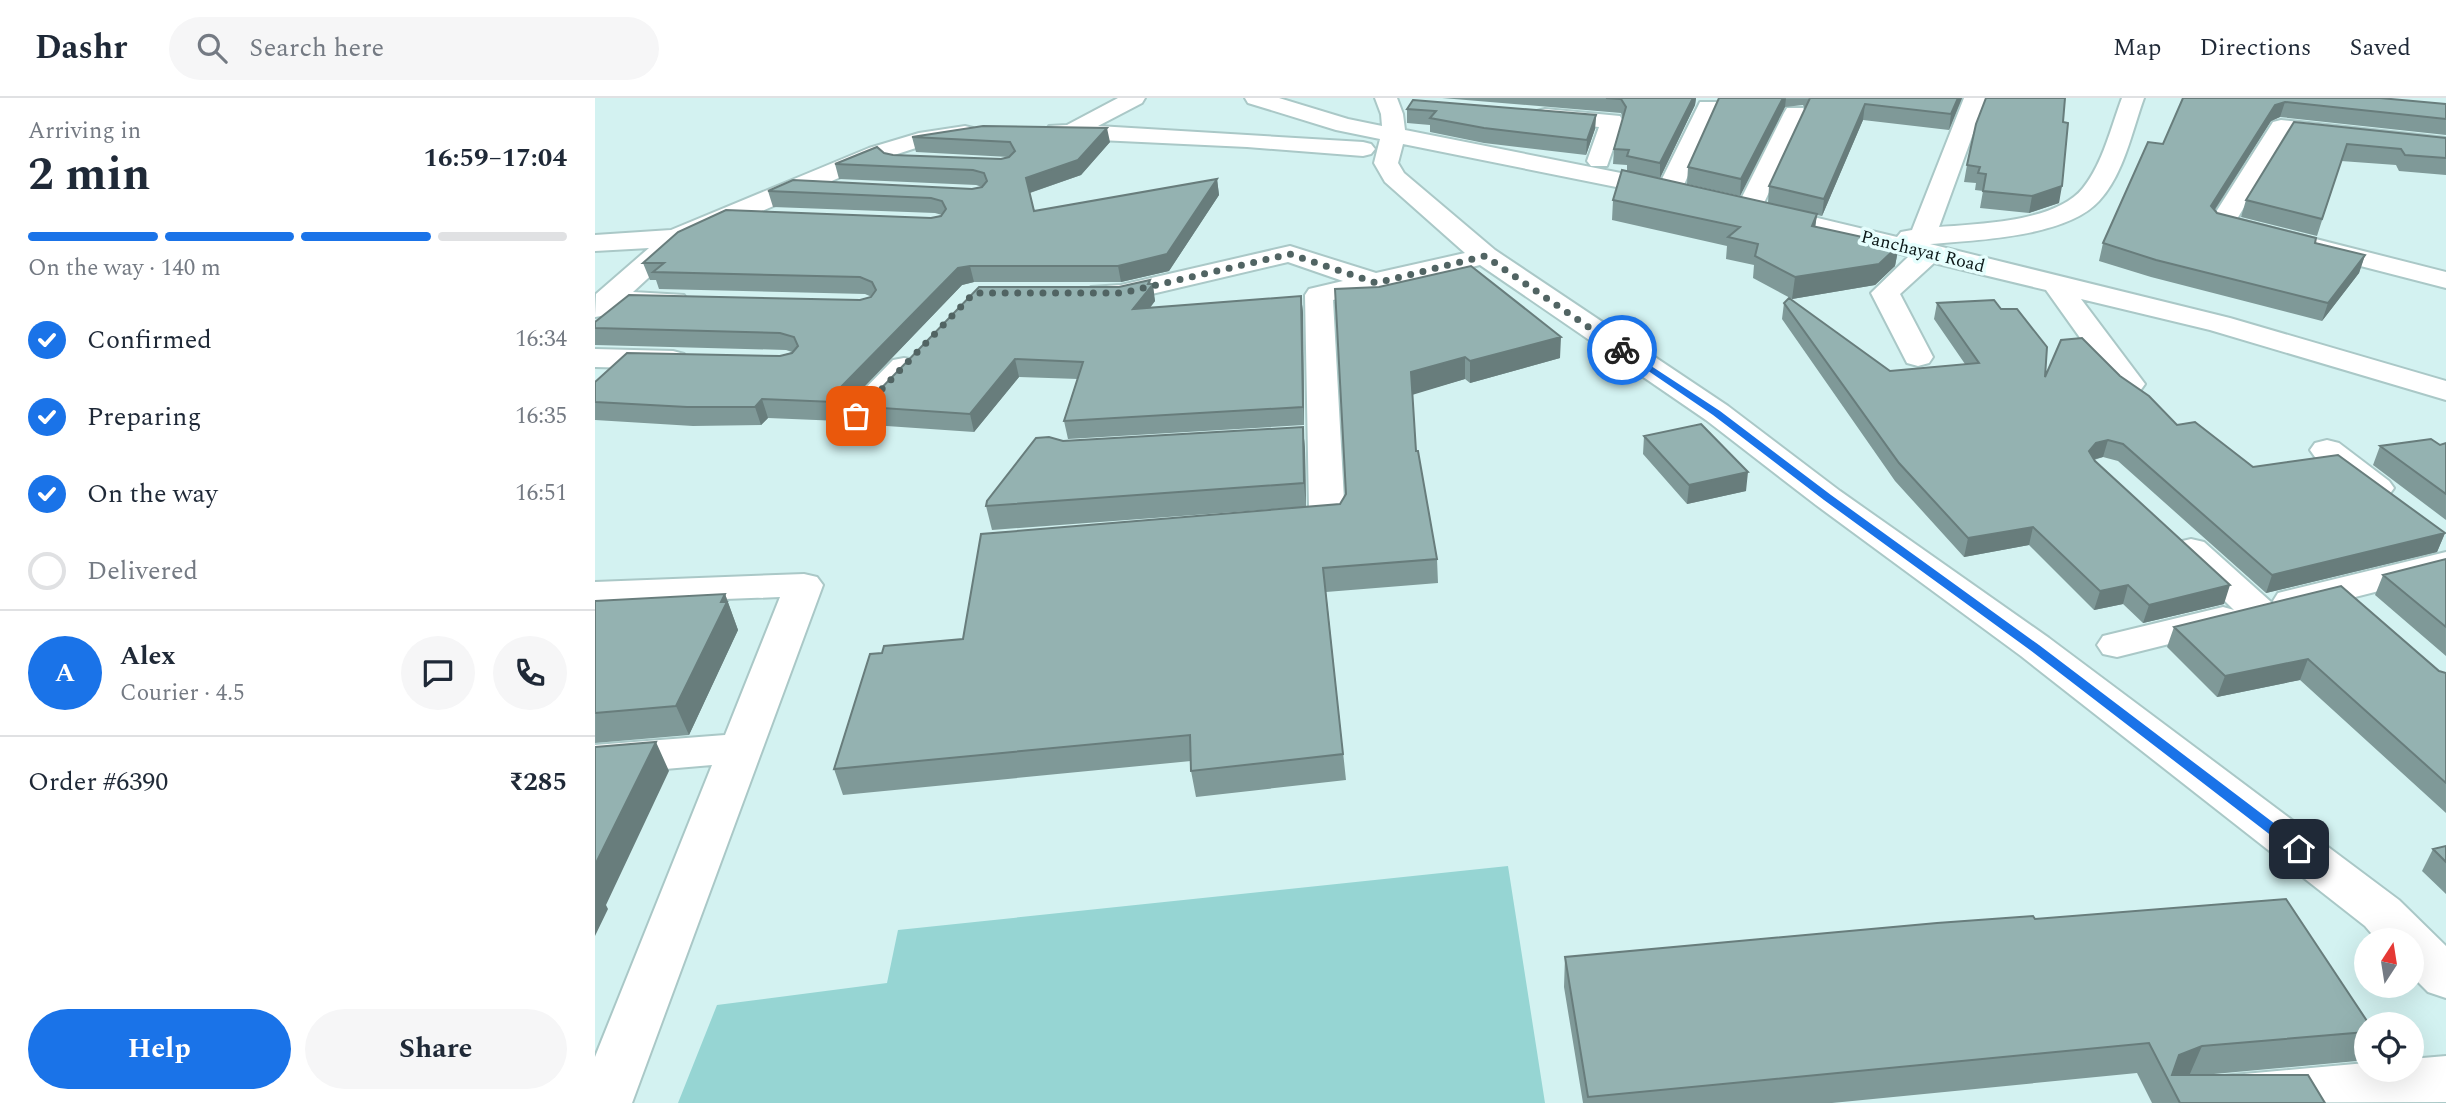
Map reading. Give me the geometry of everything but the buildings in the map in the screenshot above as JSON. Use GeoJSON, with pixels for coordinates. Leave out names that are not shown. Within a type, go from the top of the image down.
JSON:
{"type":"FeatureCollection","features":[{"type":"Feature","properties":{"kind":"street"},"geometry":{"type":"LineString","coordinates":[[1071,131],[1134,98]]}},
{"type":"Feature","properties":{"kind":"street"},"geometry":{"type":"LineString","coordinates":[[1256,98],[1392,144]]}},
{"type":"Feature","properties":{"kind":"street"},"geometry":{"type":"LineString","coordinates":[[1918,357],[1885,293],[1926,245],[1975,98]]}},
{"type":"Feature","properties":{"kind":"street"},"geometry":{"type":"LineString","coordinates":[[1926,245],[2060,217],[2089,197],[2133,98]]}},
{"type":"Feature","properties":{"kind":"street"},"geometry":{"type":"LineString","coordinates":[[1398,102],[1392,144],[1386,163],[1394,177],[1485,256],[1717,413],[1828,498],[2035,647],[2382,913],[2397,928]]}},
{"type":"Feature","properties":{"kind":"street"},"geometry":{"type":"LineString","coordinates":[[1669,190],[1708,107]]}},
{"type":"Feature","properties":{"kind":"street"},"geometry":{"type":"LineString","coordinates":[[1749,209],[1795,113]]}},
{"type":"Feature","properties":{"kind":"street"},"geometry":{"type":"LineString","coordinates":[[1529,114],[1612,121],[1599,161]]}},
{"type":"Feature","properties":{"kind":"street"},"geometry":{"type":"LineString","coordinates":[[2446,145],[2281,127],[2222,223],[2446,280]]}},
{"type":"Feature","properties":{"kind":"street"},"geometry":{"type":"LineString","coordinates":[[1035,131],[1392,144],[1669,190],[1696,197]]}},
{"type":"Feature","properties":{"kind":"street"},"geometry":{"type":"LineString","coordinates":[[601,305],[676,238],[860,159],[919,140],[988,132]]}},
{"type":"Feature","properties":{"kind":"street"},"geometry":{"type":"LineString","coordinates":[[860,159],[925,162]]}},
{"type":"Feature","properties":{"kind":"street"},"geometry":{"type":"LineString","coordinates":[[789,188],[842,190]]}},
{"type":"Feature","properties":{"kind":"street","name":"Panchayat Road"},"geometry":{"type":"LineString","coordinates":[[1722,203],[1886,241],[1926,245],[2055,283],[2220,324],[2446,390]]}},
{"type":"Feature","properties":{"kind":"street"},"geometry":{"type":"LineString","coordinates":[[728,216],[783,218]]}},
{"type":"Feature","properties":{"kind":"street"},"geometry":{"type":"LineString","coordinates":[[595,243],[676,238]]}},
{"type":"Feature","properties":{"kind":"street"},"geometry":{"type":"LineString","coordinates":[[1068,293],[1122,293],[1290,254],[1376,283]]}},
{"type":"Feature","properties":{"kind":"street"},"geometry":{"type":"LineString","coordinates":[[1259,523],[1327,518],[1311,437],[1319,295],[1485,256]]}},
{"type":"Feature","properties":{"kind":"street"},"geometry":{"type":"LineString","coordinates":[[2055,283],[2129,384]]}},
{"type":"Feature","properties":{"kind":"street"},"geometry":{"type":"LineString","coordinates":[[601,305],[702,302]]}},
{"type":"Feature","properties":{"kind":"street"},"geometry":{"type":"LineString","coordinates":[[856,416],[920,350]]}},
{"type":"Feature","properties":{"kind":"street"},"geometry":{"type":"LineString","coordinates":[[595,358],[704,361]]}},
{"type":"Feature","properties":{"kind":"street"},"geometry":{"type":"LineString","coordinates":[[2326,450],[2403,507]]}},
{"type":"Feature","properties":{"kind":"street"},"geometry":{"type":"LineString","coordinates":[[2165,526],[2257,610]]}},
{"type":"Feature","properties":{"kind":"street"},"geometry":{"type":"LineString","coordinates":[[2117,645],[2341,589],[2442,545]]}},
{"type":"Feature","properties":{"kind":"street"},"geometry":{"type":"LineString","coordinates":[[595,593],[804,585],[604,1103]]}},
{"type":"Feature","properties":{"kind":"street"},"geometry":{"type":"LineString","coordinates":[[2341,589],[2373,617]]}},
{"type":"Feature","properties":{"kind":"street"},"geometry":{"type":"LineString","coordinates":[[595,760],[741,748]]}},
{"type":"Feature","properties":{"kind":"street"},"geometry":{"type":"LineString","coordinates":[[2424,955],[2446,978]]}},
{"type":"Feature","properties":{"kind":"street"},"geometry":{"type":"LineString","coordinates":[[2189,1103],[2446,1079]]}},
{"type":"Feature","properties":{"kind":"shaded area"},"geometry":{"type":"Polygon","coordinates":[[[1508,866],[1545,1103],[678,1103],[717,1005],[887,983],[898,930],[1508,866]]]}},
{"type":"Feature","properties":{"kind":"way so far"},"geometry":{"type":"LineString","coordinates":[[856,416],[974,293],[1122,293],[1290,254],[1376,283],[1485,256],[1622,350]]}},
{"type":"Feature","properties":{"kind":"route"},"geometry":{"type":"LineString","coordinates":[[1622,350],[1717,413],[1828,498],[2035,647],[2299,849]]}}]}
